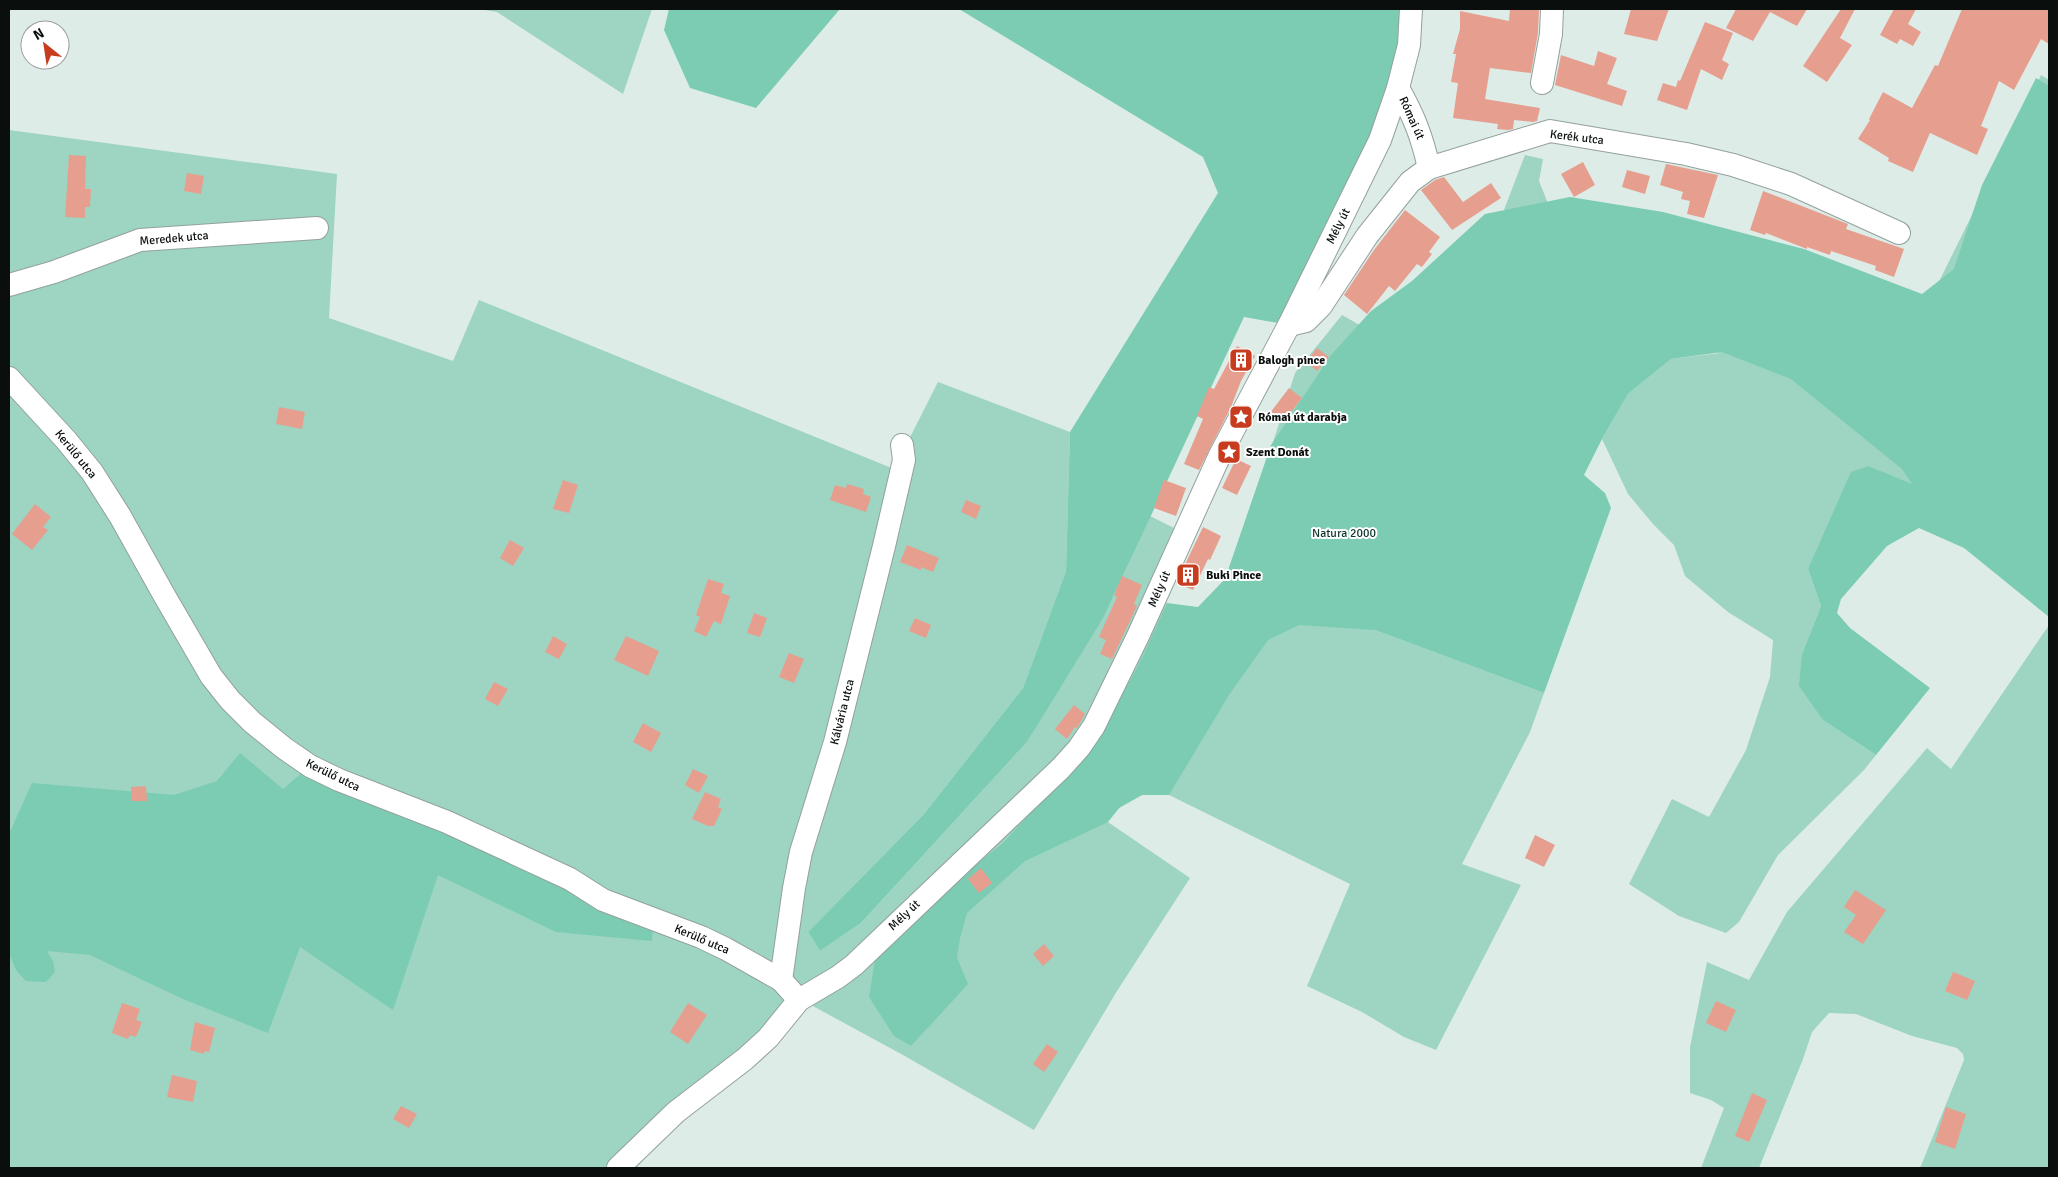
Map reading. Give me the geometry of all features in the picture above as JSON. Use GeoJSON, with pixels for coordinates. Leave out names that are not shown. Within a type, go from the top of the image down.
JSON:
{"type":"FeatureCollection","features":[{"type":"Feature","properties":{"kind":"street","name":"Római út"},"geometry":{"type":"LineString","coordinates":[[1411,9],[1410,45],[1398,88],[1412,113],[1422,138],[1428,168]]}},
{"type":"Feature","properties":{"kind":"street"},"geometry":{"type":"LineString","coordinates":[[1542,83],[1551,34],[1552,9]]}},
{"type":"Feature","properties":{"kind":"street","name":"Mély út"},"geometry":{"type":"LineString","coordinates":[[799,1000],[838,977],[854,965],[1061,768],[1094,726],[1138,636],[1219,457],[1289,325],[1373,155],[1398,88]]}},
{"type":"Feature","properties":{"kind":"street","name":"Kerék utca"},"geometry":{"type":"LineString","coordinates":[[1289,325],[1306,320],[1321,306],[1367,236],[1410,182],[1428,168],[1550,131],[1733,164],[1792,184],[1899,233]]}},
{"type":"Feature","properties":{"kind":"street","name":"Meredek utca"},"geometry":{"type":"LineString","coordinates":[[9,285],[54,272],[140,240],[317,228]]}},
{"type":"Feature","properties":{"kind":"street","name":"Kerülő utca"},"geometry":{"type":"LineString","coordinates":[[9,378],[59,432],[92,472],[120,516],[211,676],[230,700],[252,722],[284,748],[310,766],[339,780],[447,822],[570,879],[603,900],[701,937],[781,980],[799,1000]]}},
{"type":"Feature","properties":{"kind":"street","name":"Kálvária utca"},"geometry":{"type":"LineString","coordinates":[[781,980],[801,852],[835,742],[884,546],[904,460],[902,445]]}},
{"type":"Feature","properties":{"kind":"street"},"geometry":{"type":"LineString","coordinates":[[618,1168],[676,1112],[745,1059],[768,1038],[799,1000]]}},
{"type":"Feature","properties":{"kind":"green space"},"geometry":{"type":"Polygon","coordinates":[[[479,9],[652,9],[623,94],[497,12],[479,9]]]}},
{"type":"Feature","properties":{"kind":"green space"},"geometry":{"type":"Polygon","coordinates":[[[669,9],[840,9],[756,108],[690,88],[664,30],[669,9]]]}},
{"type":"Feature","properties":{"kind":"green space"},"geometry":{"type":"Polygon","coordinates":[[[959,9],[1411,9],[1409,45],[1289,325],[1244,317],[1103,618],[1027,742],[861,923],[820,951],[808,932],[924,814],[1023,688],[1066,571],[1070,432],[1218,193],[1203,157],[959,9]]]}},
{"type":"Feature","properties":{"kind":"green space"},"geometry":{"type":"Polygon","coordinates":[[[2041,75],[2049,80],[2049,600],[1907,476],[1913,485],[1869,466],[1808,569],[1821,606],[1802,654],[1823,720],[1876,755],[1864,770],[1778,855],[1739,922],[1726,933],[1679,916],[1629,884],[1672,799],[1709,817],[1746,750],[1770,677],[1773,640],[1728,612],[1685,576],[1674,545],[1653,524],[1628,494],[1602,439],[1628,394],[1671,359],[1720,353],[1607,331],[1375,630],[1544,693],[1530,732],[1462,864],[1521,885],[1436,1050],[1404,1037],[1362,1012],[1307,986],[1350,884],[1169,795],[1142,795],[1102,818],[1190,878],[1117,991],[1034,1130],[811,1005],[752,1063],[668,1132],[636,1168],[9,1168],[9,130],[337,174],[329,318],[453,361],[479,300],[894,469],[938,382],[1070,432],[1066,571],[1023,688],[924,814],[808,932],[820,951],[861,923],[1027,742],[1114,595],[1150,516],[1184,533],[1156,598],[1167,603],[1165,608],[1199,613],[1228,584],[1295,373],[1342,315],[1365,328],[1499,223],[1525,155],[1543,159],[1539,181],[1551,211],[1927,306],[2041,75]],[[1139,663],[1097,740],[1103,744],[1139,663]]]}},
{"type":"Feature","properties":{"kind":"green space","name":"Natura 2000"},"geometry":{"type":"Polygon","coordinates":[[[2036,78],[2049,86],[2049,617],[1964,548],[1919,528],[1887,546],[1841,599],[1837,613],[1850,628],[1930,688],[1876,755],[1823,720],[1799,686],[1802,654],[1821,606],[1808,569],[1851,472],[1869,466],[1912,484],[1902,469],[1791,379],[1722,352],[1671,359],[1628,394],[1584,475],[1605,493],[1611,508],[1544,693],[1375,630],[1299,625],[1268,640],[1229,695],[1169,795],[1142,795],[1120,807],[1108,822],[1025,861],[967,913],[957,958],[968,984],[911,1046],[894,1036],[869,997],[875,961],[891,935],[911,916],[1003,843],[1097,740],[1143,656],[1167,603],[1198,607],[1225,579],[1271,445],[1331,355],[1371,311],[1412,281],[1485,214],[1570,197],[1663,212],[1804,249],[1922,294],[1954,269],[1982,185],[2036,78]]]}},
{"type":"Feature","properties":{"kind":"green space"},"geometry":{"type":"Polygon","coordinates":[[[2049,625],[2049,1168],[1920,1168],[1964,1060],[1963,1054],[1957,1048],[1912,1036],[1856,1014],[1829,1013],[1812,1032],[1759,1168],[1701,1168],[1724,1108],[1711,1100],[1690,1093],[1690,1047],[1707,962],[1749,980],[1787,912],[1927,748],[1951,769],[2049,625]]]}},
{"type":"Feature","properties":{"kind":"green space"},"geometry":{"type":"Polygon","coordinates":[[[240,753],[283,789],[304,771],[462,836],[653,922],[652,941],[556,932],[438,875],[393,1010],[300,947],[268,1033],[183,999],[90,955],[47,951],[53,961],[55,972],[46,982],[26,981],[16,970],[9,953],[9,834],[32,783],[174,795],[217,781],[240,753]]]}},
{"type":"Feature","properties":{"kind":"building"},"geometry":{"type":"Polygon","coordinates":[[[1510,9],[1539,9],[1538,33],[1531,73],[1490,68],[1485,99],[1540,108],[1537,121],[1514,120],[1513,129],[1508,130],[1497,129],[1498,124],[1453,118],[1458,83],[1451,82],[1456,54],[1453,54],[1460,29],[1460,11],[1509,21],[1510,9]]]}},
{"type":"Feature","properties":{"kind":"building"},"geometry":{"type":"Polygon","coordinates":[[[1631,9],[1669,9],[1657,41],[1624,34],[1631,9]]]}},
{"type":"Feature","properties":{"kind":"building"},"geometry":{"type":"Polygon","coordinates":[[[1736,9],[1807,9],[1797,26],[1770,12],[1753,41],[1726,28],[1736,9]]]}},
{"type":"Feature","properties":{"kind":"building"},"geometry":{"type":"Polygon","coordinates":[[[1841,9],[1855,9],[1840,38],[1852,45],[1827,82],[1803,66],[1841,9]]]}},
{"type":"Feature","properties":{"kind":"building"},"geometry":{"type":"Polygon","coordinates":[[[1894,9],[1916,9],[1908,24],[1921,32],[1913,46],[1900,39],[1897,44],[1880,35],[1894,9]]]}},
{"type":"Feature","properties":{"kind":"building"},"geometry":{"type":"Polygon","coordinates":[[[1962,9],[2049,9],[2049,44],[2041,39],[2014,90],[1999,81],[1981,126],[1988,129],[1977,155],[1930,133],[1913,172],[1888,161],[1889,158],[1858,139],[1870,120],[1883,92],[1912,108],[1935,65],[1938,66],[1962,9]]]}},
{"type":"Feature","properties":{"kind":"building"},"geometry":{"type":"Polygon","coordinates":[[[1705,22],[1733,33],[1722,60],[1729,64],[1722,80],[1701,69],[1687,110],[1657,100],[1663,83],[1676,87],[1678,80],[1680,81],[1705,22]]]}},
{"type":"Feature","properties":{"kind":"building"},"geometry":{"type":"Polygon","coordinates":[[[1598,51],[1617,58],[1607,84],[1627,91],[1622,106],[1555,85],[1561,55],[1594,66],[1598,51]]]}},
{"type":"Feature","properties":{"kind":"building"},"geometry":{"type":"Polygon","coordinates":[[[69,155],[86,156],[85,189],[91,189],[90,207],[85,207],[85,218],[65,217],[69,155]]]}},
{"type":"Feature","properties":{"kind":"building"},"geometry":{"type":"Polygon","coordinates":[[[1583,162],[1595,185],[1574,197],[1561,174],[1583,162]]]}},
{"type":"Feature","properties":{"kind":"building"},"geometry":{"type":"Polygon","coordinates":[[[1666,164],[1718,175],[1704,218],[1687,214],[1690,201],[1681,199],[1683,192],[1660,185],[1666,164]]]}},
{"type":"Feature","properties":{"kind":"building"},"geometry":{"type":"Polygon","coordinates":[[[1627,170],[1650,176],[1645,194],[1622,187],[1627,170]]]}},
{"type":"Feature","properties":{"kind":"building"},"geometry":{"type":"Polygon","coordinates":[[[187,173],[204,176],[201,194],[184,191],[187,173]]]}},
{"type":"Feature","properties":{"kind":"building"},"geometry":{"type":"Polygon","coordinates":[[[1444,177],[1463,202],[1491,183],[1501,198],[1452,230],[1421,190],[1435,180],[1444,177]]]}},
{"type":"Feature","properties":{"kind":"building"},"geometry":{"type":"Polygon","coordinates":[[[1763,191],[1848,224],[1846,229],[1904,249],[1894,277],[1875,270],[1876,266],[1831,251],[1830,255],[1807,247],[1807,249],[1766,233],[1765,235],[1750,230],[1763,191]]]}},
{"type":"Feature","properties":{"kind":"building"},"geometry":{"type":"Polygon","coordinates":[[[1405,210],[1440,237],[1429,252],[1432,254],[1422,267],[1417,264],[1395,291],[1389,286],[1367,314],[1344,295],[1374,250],[1405,210]]]}},
{"type":"Feature","properties":{"kind":"building"},"geometry":{"type":"Polygon","coordinates":[[[1237,346],[1255,356],[1241,381],[1231,407],[1199,470],[1184,464],[1203,419],[1197,416],[1209,387],[1214,389],[1237,346]]]}},
{"type":"Feature","properties":{"kind":"building"},"geometry":{"type":"Polygon","coordinates":[[[1317,348],[1329,357],[1317,371],[1306,362],[1317,348]]]}},
{"type":"Feature","properties":{"kind":"building"},"geometry":{"type":"Polygon","coordinates":[[[1289,388],[1302,398],[1283,423],[1270,413],[1289,388]]]}},
{"type":"Feature","properties":{"kind":"building"},"geometry":{"type":"Polygon","coordinates":[[[279,407],[305,412],[302,429],[276,424],[279,407]]]}},
{"type":"Feature","properties":{"kind":"building"},"geometry":{"type":"Polygon","coordinates":[[[1236,459],[1251,466],[1237,495],[1222,488],[1236,459]]]}},
{"type":"Feature","properties":{"kind":"building"},"geometry":{"type":"Polygon","coordinates":[[[563,480],[578,485],[569,513],[553,509],[563,480]]]}},
{"type":"Feature","properties":{"kind":"building"},"geometry":{"type":"Polygon","coordinates":[[[1164,480],[1186,488],[1176,516],[1154,508],[1164,480]]]}},
{"type":"Feature","properties":{"kind":"building"},"geometry":{"type":"Polygon","coordinates":[[[847,484],[864,489],[863,494],[871,497],[866,512],[830,500],[835,485],[846,488],[847,484]]]}},
{"type":"Feature","properties":{"kind":"building"},"geometry":{"type":"Polygon","coordinates":[[[966,500],[981,506],[976,519],[961,512],[966,500]]]}},
{"type":"Feature","properties":{"kind":"building"},"geometry":{"type":"Polygon","coordinates":[[[35,504],[51,517],[43,527],[48,530],[32,550],[12,534],[35,504]]]}},
{"type":"Feature","properties":{"kind":"building"},"geometry":{"type":"Polygon","coordinates":[[[1203,527],[1221,536],[1193,590],[1176,583],[1203,527]]]}},
{"type":"Feature","properties":{"kind":"building"},"geometry":{"type":"Polygon","coordinates":[[[510,540],[524,548],[513,566],[500,558],[510,540]]]}},
{"type":"Feature","properties":{"kind":"building"},"geometry":{"type":"Polygon","coordinates":[[[907,545],[939,558],[933,572],[921,567],[921,570],[900,562],[907,545]]]}},
{"type":"Feature","properties":{"kind":"building"},"geometry":{"type":"Polygon","coordinates":[[[1122,576],[1142,585],[1134,604],[1137,606],[1112,659],[1100,654],[1106,640],[1099,637],[1117,597],[1114,595],[1122,576]]]}},
{"type":"Feature","properties":{"kind":"building"},"geometry":{"type":"Polygon","coordinates":[[[708,579],[724,584],[721,593],[730,596],[721,624],[714,621],[706,637],[694,631],[700,617],[696,615],[708,579]]]}},
{"type":"Feature","properties":{"kind":"building"},"geometry":{"type":"Polygon","coordinates":[[[754,613],[767,618],[760,637],[747,633],[754,613]]]}},
{"type":"Feature","properties":{"kind":"building"},"geometry":{"type":"Polygon","coordinates":[[[915,618],[931,625],[926,638],[909,631],[915,618]]]}},
{"type":"Feature","properties":{"kind":"building"},"geometry":{"type":"Polygon","coordinates":[[[553,636],[567,644],[559,659],[545,652],[553,636]]]}},
{"type":"Feature","properties":{"kind":"building"},"geometry":{"type":"Polygon","coordinates":[[[626,636],[659,651],[648,676],[614,660],[626,636]]]}},
{"type":"Feature","properties":{"kind":"building"},"geometry":{"type":"Polygon","coordinates":[[[789,653],[804,659],[794,683],[779,677],[789,653]]]}},
{"type":"Feature","properties":{"kind":"building"},"geometry":{"type":"Polygon","coordinates":[[[494,682],[508,689],[498,706],[485,699],[494,682]]]}},
{"type":"Feature","properties":{"kind":"building"},"geometry":{"type":"Polygon","coordinates":[[[1074,705],[1085,714],[1077,728],[1075,727],[1067,739],[1055,729],[1074,705]]]}},
{"type":"Feature","properties":{"kind":"building"},"geometry":{"type":"Polygon","coordinates":[[[643,723],[661,733],[651,752],[633,742],[643,723]]]}},
{"type":"Feature","properties":{"kind":"building"},"geometry":{"type":"Polygon","coordinates":[[[693,769],[708,776],[699,793],[685,785],[693,769]]]}},
{"type":"Feature","properties":{"kind":"building"},"geometry":{"type":"Polygon","coordinates":[[[146,786],[147,801],[132,801],[131,787],[146,786]]]}},
{"type":"Feature","properties":{"kind":"building"},"geometry":{"type":"Polygon","coordinates":[[[705,792],[721,799],[718,807],[722,809],[714,826],[708,826],[692,819],[705,792]]]}},
{"type":"Feature","properties":{"kind":"building"},"geometry":{"type":"Polygon","coordinates":[[[1535,835],[1555,845],[1544,867],[1525,858],[1535,835]]]}},
{"type":"Feature","properties":{"kind":"building"},"geometry":{"type":"Polygon","coordinates":[[[981,868],[992,883],[979,893],[968,879],[981,868]]]}},
{"type":"Feature","properties":{"kind":"building"},"geometry":{"type":"Polygon","coordinates":[[[1855,890],[1886,910],[1863,944],[1844,932],[1856,915],[1844,907],[1855,890]]]}},
{"type":"Feature","properties":{"kind":"building"},"geometry":{"type":"Polygon","coordinates":[[[1044,944],[1054,956],[1043,966],[1033,954],[1044,944]]]}},
{"type":"Feature","properties":{"kind":"building"},"geometry":{"type":"Polygon","coordinates":[[[1953,972],[1975,981],[1967,1000],[1945,991],[1953,972]]]}},
{"type":"Feature","properties":{"kind":"building"},"geometry":{"type":"Polygon","coordinates":[[[1716,1001],[1736,1010],[1726,1032],[1706,1023],[1716,1001]]]}},
{"type":"Feature","properties":{"kind":"building"},"geometry":{"type":"Polygon","coordinates":[[[122,1003],[140,1009],[136,1020],[142,1022],[136,1037],[130,1035],[128,1039],[112,1033],[122,1003]]]}},
{"type":"Feature","properties":{"kind":"building"},"geometry":{"type":"Polygon","coordinates":[[[688,1003],[707,1015],[688,1044],[670,1032],[688,1003]]]}},
{"type":"Feature","properties":{"kind":"building"},"geometry":{"type":"Polygon","coordinates":[[[195,1022],[215,1028],[209,1052],[205,1051],[204,1054],[190,1050],[195,1022]]]}},
{"type":"Feature","properties":{"kind":"building"},"geometry":{"type":"Polygon","coordinates":[[[1047,1044],[1058,1052],[1044,1072],[1033,1064],[1047,1044]]]}},
{"type":"Feature","properties":{"kind":"building"},"geometry":{"type":"Polygon","coordinates":[[[172,1075],[197,1081],[193,1102],[167,1097],[172,1075]]]}},
{"type":"Feature","properties":{"kind":"building"},"geometry":{"type":"Polygon","coordinates":[[[1752,1093],[1767,1100],[1749,1142],[1735,1136],[1752,1093]]]}},
{"type":"Feature","properties":{"kind":"building"},"geometry":{"type":"Polygon","coordinates":[[[401,1106],[417,1114],[409,1128],[393,1119],[401,1106]]]}},
{"type":"Feature","properties":{"kind":"building"},"geometry":{"type":"Polygon","coordinates":[[[1946,1107],[1966,1114],[1955,1149],[1935,1142],[1946,1107]]]}},
{"type":"Feature","properties":{"kind":"place","name":"Balogh pince"},"geometry":{"type":"Point","coordinates":[1241,360]}},
{"type":"Feature","properties":{"kind":"place","name":"Római út darabja"},"geometry":{"type":"Point","coordinates":[1241,417]}},
{"type":"Feature","properties":{"kind":"place","name":"Szent Donát"},"geometry":{"type":"Point","coordinates":[1229,452]}},
{"type":"Feature","properties":{"kind":"place","name":"Buki Pince"},"geometry":{"type":"Point","coordinates":[1188,575]}}]}
